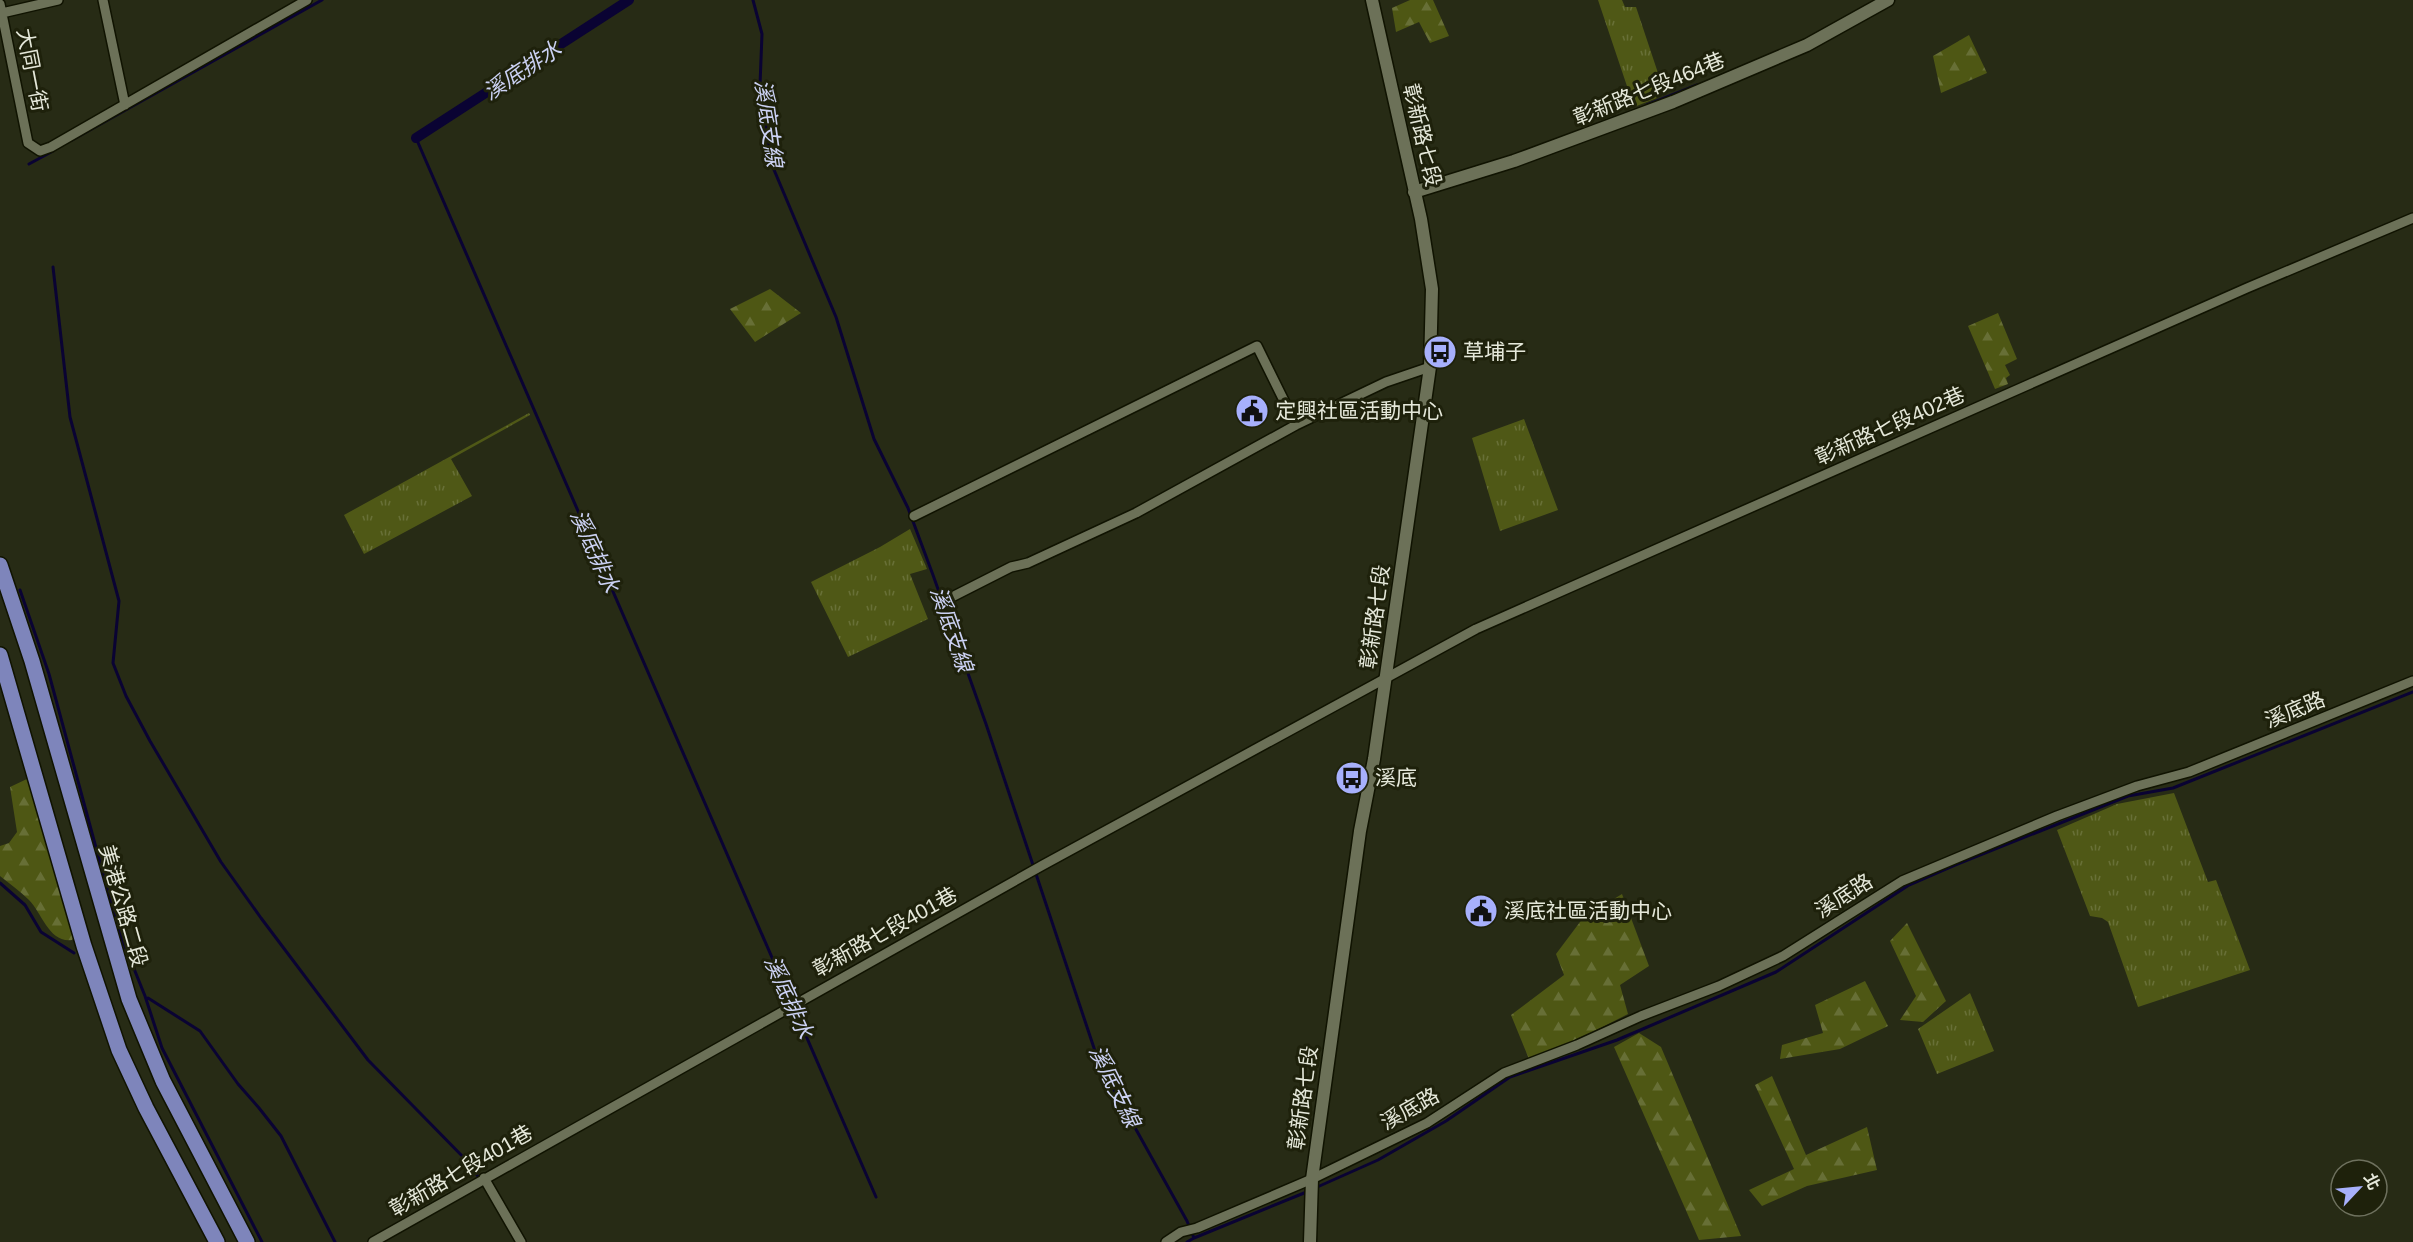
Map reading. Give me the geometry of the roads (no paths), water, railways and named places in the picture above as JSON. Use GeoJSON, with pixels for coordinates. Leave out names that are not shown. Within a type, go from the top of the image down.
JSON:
{"type":"FeatureCollection","features":[{"type":"Feature","properties":{"kind":"main road","name":"美港公路二段"},"geometry":{"type":"LineString","coordinates":[[0,564],[32,661],[129,999],[163,1081],[247,1242]]}},
{"type":"Feature","properties":{"kind":"main road"},"geometry":{"type":"LineString","coordinates":[[0,655],[84,946],[119,1050],[146,1108],[217,1242]]}},
{"type":"Feature","properties":{"kind":"street"},"geometry":{"type":"LineString","coordinates":[[1,9],[58,0]]}},
{"type":"Feature","properties":{"kind":"street"},"geometry":{"type":"LineString","coordinates":[[103,0],[125,105],[307,0]]}},
{"type":"Feature","properties":{"kind":"street","name":"彰新路七段"},"geometry":{"type":"LineString","coordinates":[[1310,1242],[1312,1179],[1360,831],[1374,759],[1430,367],[1432,289],[1414,192],[1372,0]]}},
{"type":"Feature","properties":{"kind":"street","name":"彰新路七段464巷"},"geometry":{"type":"LineString","coordinates":[[1414,192],[1514,161],[1673,102],[1807,45],[1888,0]]}},
{"type":"Feature","properties":{"kind":"street","name":"大同一街"},"geometry":{"type":"LineString","coordinates":[[1,9],[28,143],[40,151],[51,147],[125,105]]}},
{"type":"Feature","properties":{"kind":"street","name":"彰新路七段402巷"},"geometry":{"type":"LineString","coordinates":[[1386,677],[1476,629],[1533,602],[2247,288],[2413,218]]}},
{"type":"Feature","properties":{"kind":"street"},"geometry":{"type":"LineString","coordinates":[[914,516],[1257,346],[1296,425]]}},
{"type":"Feature","properties":{"kind":"street"},"geometry":{"type":"LineString","coordinates":[[948,599],[1011,567],[1028,563],[1136,513],[1296,425],[1386,382],[1430,367]]}},
{"type":"Feature","properties":{"kind":"street","name":"彰新路七段401巷"},"geometry":{"type":"LineString","coordinates":[[373,1242],[1043,865],[1386,677]]}},
{"type":"Feature","properties":{"kind":"street","name":"溪底路"},"geometry":{"type":"LineString","coordinates":[[1166,1242],[1181,1232],[1197,1228],[1312,1179],[1427,1123],[1504,1073],[1719,986],[1783,956],[1902,881],[2057,816],[2137,786],[2188,772],[2413,681]]}},
{"type":"Feature","properties":{"kind":"street"},"geometry":{"type":"LineString","coordinates":[[484,1178],[521,1242]]}},
{"type":"Feature","properties":{"kind":"waterway"},"geometry":{"type":"LineString","coordinates":[[72,140],[322,0]]}},
{"type":"Feature","properties":{"kind":"waterway","name":"溪底排水"},"geometry":{"type":"LineString","coordinates":[[416,138],[629,0]]}},
{"type":"Feature","properties":{"kind":"waterway","name":"溪底支線"},"geometry":{"type":"LineString","coordinates":[[753,0],[762,34],[760,85],[772,165],[836,317],[874,439],[908,508],[933,575],[986,724],[1099,1063],[1187,1221],[1194,1238],[1187,1242]]}},
{"type":"Feature","properties":{"kind":"waterway"},"geometry":{"type":"LineString","coordinates":[[1647,105],[1697,85]]}},
{"type":"Feature","properties":{"kind":"waterway","name":"溪底排水"},"geometry":{"type":"LineString","coordinates":[[416,138],[876,1197]]}},
{"type":"Feature","properties":{"kind":"waterway"},"geometry":{"type":"LineString","coordinates":[[29,164],[53,151]]}},
{"type":"Feature","properties":{"kind":"waterway"},"geometry":{"type":"LineString","coordinates":[[53,267],[70,417],[119,601],[113,663],[126,696],[221,862],[261,918],[368,1060],[469,1163],[481,1181]]}},
{"type":"Feature","properties":{"kind":"waterway"},"geometry":{"type":"LineString","coordinates":[[20,590],[49,674],[118,929],[145,996],[162,1048],[262,1242]]}},
{"type":"Feature","properties":{"kind":"waterway"},"geometry":{"type":"LineString","coordinates":[[1315,1188],[1378,1160],[1446,1121],[1510,1077],[1617,1040],[1776,972],[1909,885],[2128,796],[2173,788],[2413,692]]}},
{"type":"Feature","properties":{"kind":"waterway"},"geometry":{"type":"LineString","coordinates":[[0,883],[25,905],[41,932],[74,953]]}},
{"type":"Feature","properties":{"kind":"waterway"},"geometry":{"type":"LineString","coordinates":[[148,998],[200,1031],[238,1084],[281,1136],[335,1242]]}},
{"type":"Feature","properties":{"kind":"waterway"},"geometry":{"type":"LineString","coordinates":[[1194,1238],[1309,1191]]}},
{"type":"Feature","properties":{"kind":"place","name":"草埔子"},"geometry":{"type":"Point","coordinates":[1440,352]}},
{"type":"Feature","properties":{"kind":"place","name":"定興社區活動中心"},"geometry":{"type":"Point","coordinates":[1252,411]}},
{"type":"Feature","properties":{"kind":"place","name":"溪底"},"geometry":{"type":"Point","coordinates":[1352,778]}},
{"type":"Feature","properties":{"kind":"place","name":"溪底社區活動中心"},"geometry":{"type":"Point","coordinates":[1481,911]}}]}
